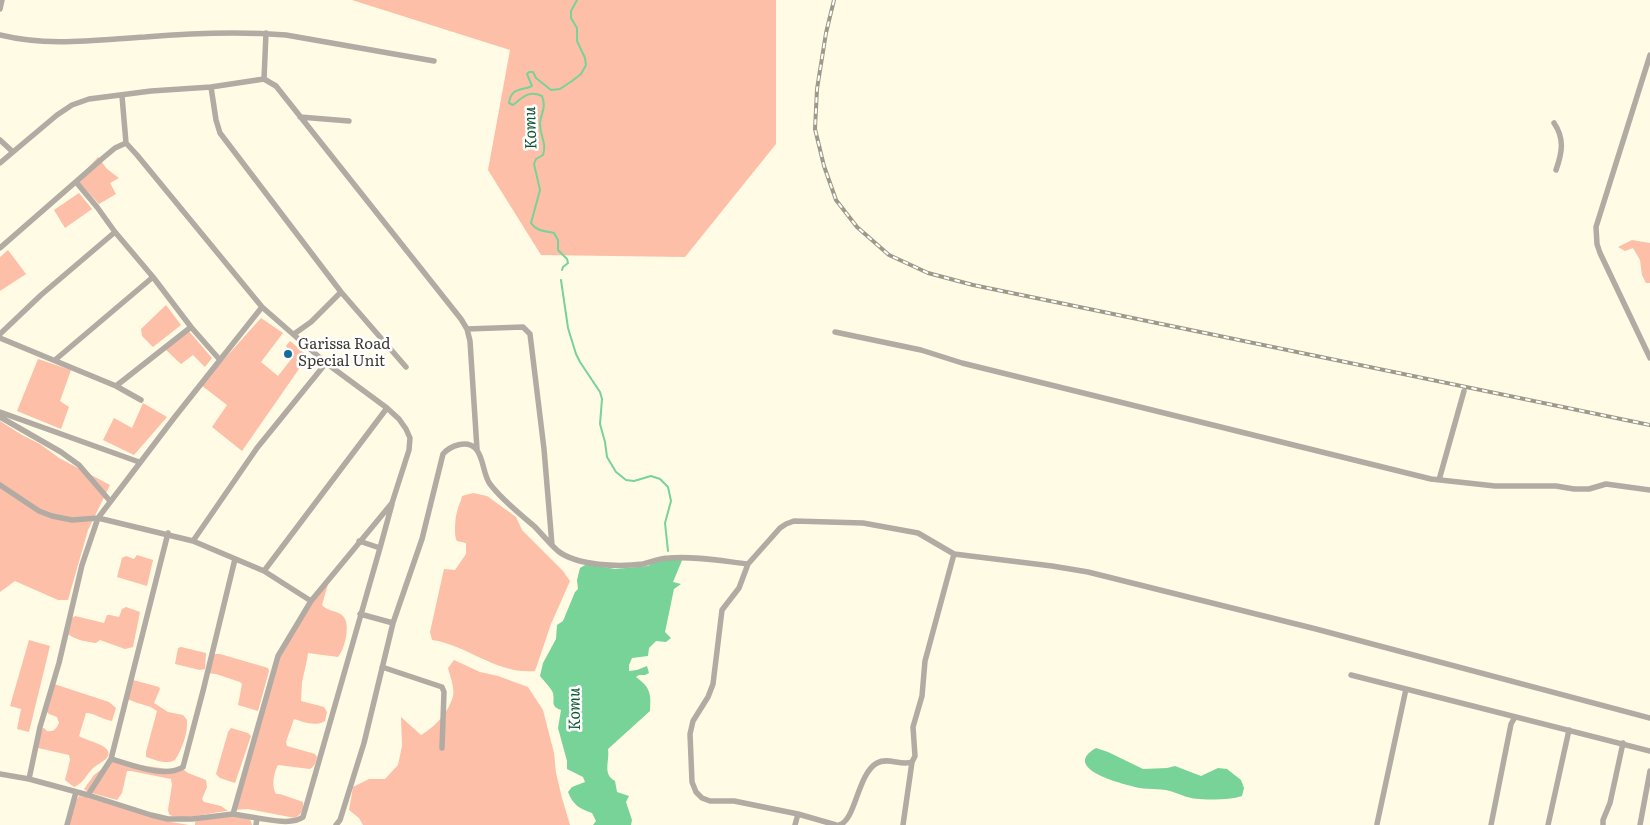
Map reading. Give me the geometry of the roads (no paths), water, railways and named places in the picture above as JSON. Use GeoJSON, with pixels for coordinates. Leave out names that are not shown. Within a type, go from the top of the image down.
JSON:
{"type":"FeatureCollection","features":[{"type":"Feature","properties":{"kind":"street"},"geometry":{"type":"LineString","coordinates":[[0,9],[2,0]]}},
{"type":"Feature","properties":{"kind":"street"},"geometry":{"type":"LineString","coordinates":[[264,79],[266,33]]}},
{"type":"Feature","properties":{"kind":"street"},"geometry":{"type":"LineString","coordinates":[[0,35],[18,40],[45,42],[182,34],[266,33],[434,61]]}},
{"type":"Feature","properties":{"kind":"street"},"geometry":{"type":"LineString","coordinates":[[1650,56],[1608,185],[1596,227],[1596,236],[1600,253],[1650,358]]}},
{"type":"Feature","properties":{"kind":"street"},"geometry":{"type":"LineString","coordinates":[[0,163],[58,114],[72,105],[89,99],[151,91],[212,87],[264,79],[276,86],[455,311],[467,329],[470,341],[477,450],[489,482],[504,500],[552,545],[569,557],[583,561],[617,566],[642,564],[667,558],[689,558],[748,564]]}},
{"type":"Feature","properties":{"kind":"street"},"geometry":{"type":"LineString","coordinates":[[212,87],[216,120],[220,133],[341,292],[406,367]]}},
{"type":"Feature","properties":{"kind":"street"},"geometry":{"type":"LineString","coordinates":[[0,774],[29,779],[168,819],[192,822],[233,814],[256,822],[290,823],[299,821],[303,817],[392,502],[409,450],[410,438],[399,419],[326,363],[262,307],[126,143],[122,96]]}},
{"type":"Feature","properties":{"kind":"street"},"geometry":{"type":"LineString","coordinates":[[300,116],[349,121]]}},
{"type":"Feature","properties":{"kind":"street"},"geometry":{"type":"LineString","coordinates":[[1554,123],[1561,136],[1562,152],[1556,170]]}},
{"type":"Feature","properties":{"kind":"street"},"geometry":{"type":"LineString","coordinates":[[0,140],[13,152]]}},
{"type":"Feature","properties":{"kind":"street"},"geometry":{"type":"LineString","coordinates":[[0,248],[115,148],[126,143]]}},
{"type":"Feature","properties":{"kind":"street"},"geometry":{"type":"LineString","coordinates":[[76,182],[220,360]]}},
{"type":"Feature","properties":{"kind":"street"},"geometry":{"type":"LineString","coordinates":[[0,334],[42,294],[115,232]]}},
{"type":"Feature","properties":{"kind":"street"},"geometry":{"type":"LineString","coordinates":[[55,360],[153,277]]}},
{"type":"Feature","properties":{"kind":"street"},"geometry":{"type":"LineString","coordinates":[[294,334],[311,322],[341,292]]}},
{"type":"Feature","properties":{"kind":"street"},"geometry":{"type":"LineString","coordinates":[[29,779],[40,727],[82,565],[98,518],[139,462],[262,307]]}},
{"type":"Feature","properties":{"kind":"street"},"geometry":{"type":"LineString","coordinates":[[116,386],[192,327]]}},
{"type":"Feature","properties":{"kind":"street"},"geometry":{"type":"LineString","coordinates":[[467,329],[523,327],[530,334],[544,449],[552,545]]}},
{"type":"Feature","properties":{"kind":"street"},"geometry":{"type":"LineString","coordinates":[[835,332],[921,350],[962,364],[1440,480],[1495,486],[1556,486],[1574,490],[1589,489],[1606,484],[1650,490]]}},
{"type":"Feature","properties":{"kind":"street"},"geometry":{"type":"LineString","coordinates":[[0,338],[116,386],[141,400]]}},
{"type":"Feature","properties":{"kind":"street"},"geometry":{"type":"LineString","coordinates":[[192,540],[257,448],[326,363]]}},
{"type":"Feature","properties":{"kind":"street"},"geometry":{"type":"LineString","coordinates":[[1440,480],[1464,391]]}},
{"type":"Feature","properties":{"kind":"street"},"geometry":{"type":"LineString","coordinates":[[264,571],[387,408]]}},
{"type":"Feature","properties":{"kind":"street"},"geometry":{"type":"LineString","coordinates":[[0,412],[139,462]]}},
{"type":"Feature","properties":{"kind":"street"},"geometry":{"type":"LineString","coordinates":[[0,417],[61,452],[79,465],[110,501]]}},
{"type":"Feature","properties":{"kind":"street"},"geometry":{"type":"LineString","coordinates":[[336,825],[340,820],[364,743],[393,623],[422,539],[442,454],[448,448],[463,444],[477,450]]}},
{"type":"Feature","properties":{"kind":"street"},"geometry":{"type":"LineString","coordinates":[[0,485],[39,511],[52,516],[72,520],[98,518],[192,540],[264,571],[311,600]]}},
{"type":"Feature","properties":{"kind":"street"},"geometry":{"type":"LineString","coordinates":[[233,814],[278,656],[311,600],[392,502]]}},
{"type":"Feature","properties":{"kind":"street"},"geometry":{"type":"LineString","coordinates":[[912,762],[906,764],[884,761],[876,763],[868,772],[859,788],[848,818],[844,824],[838,825],[798,814],[734,801],[710,801],[702,798],[696,792],[692,782],[690,734],[693,721],[708,697],[713,684],[722,610],[739,588],[748,564],[780,528],[786,524],[794,521],[845,522],[918,533],[954,554],[1088,572],[1307,627],[1650,718]]}},
{"type":"Feature","properties":{"kind":"street"},"geometry":{"type":"LineString","coordinates":[[88,795],[111,759],[168,533]]}},
{"type":"Feature","properties":{"kind":"street"},"geometry":{"type":"LineString","coordinates":[[360,541],[380,548]]}},
{"type":"Feature","properties":{"kind":"street"},"geometry":{"type":"LineString","coordinates":[[903,825],[912,762],[915,756],[913,728],[922,696],[925,661],[954,554]]}},
{"type":"Feature","properties":{"kind":"street"},"geometry":{"type":"LineString","coordinates":[[111,759],[158,771],[173,771],[183,767],[204,691],[235,559]]}},
{"type":"Feature","properties":{"kind":"street"},"geometry":{"type":"LineString","coordinates":[[360,614],[393,623]]}},
{"type":"Feature","properties":{"kind":"street"},"geometry":{"type":"LineString","coordinates":[[382,668],[442,687],[444,692],[442,748]]}},
{"type":"Feature","properties":{"kind":"street"},"geometry":{"type":"LineString","coordinates":[[1351,675],[1650,751]]}},
{"type":"Feature","properties":{"kind":"street"},"geometry":{"type":"LineString","coordinates":[[1377,824],[1406,689]]}},
{"type":"Feature","properties":{"kind":"street"},"geometry":{"type":"LineString","coordinates":[[1490,825],[1511,724],[1515,717]]}},
{"type":"Feature","properties":{"kind":"street"},"geometry":{"type":"LineString","coordinates":[[1548,825],[1569,730]]}},
{"type":"Feature","properties":{"kind":"street"},"geometry":{"type":"LineString","coordinates":[[1603,825],[1603,820],[1610,803],[1623,743]]}},
{"type":"Feature","properties":{"kind":"street"},"geometry":{"type":"LineString","coordinates":[[1640,825],[1650,771]]}},
{"type":"Feature","properties":{"kind":"street"},"geometry":{"type":"LineString","coordinates":[[67,825],[76,792]]}},
{"type":"Feature","properties":{"kind":"street"},"geometry":{"type":"LineString","coordinates":[[795,825],[798,814]]}},
{"type":"Feature","properties":{"kind":"street"},"geometry":{"type":"LineString","coordinates":[[299,821],[305,825]]}},
{"type":"Feature","properties":{"kind":"water"},"geometry":{"type":"Polygon","coordinates":[[[683,558],[673,582],[681,584],[674,589],[665,632],[671,638],[666,642],[656,641],[649,648],[648,656],[632,658],[629,665],[629,671],[647,666],[649,673],[636,677],[645,685],[649,692],[650,711],[608,749],[607,767],[609,775],[615,781],[617,792],[629,796],[626,802],[632,820],[631,825],[593,825],[596,821],[592,813],[577,806],[568,792],[572,787],[585,782],[583,777],[567,769],[567,761],[558,728],[561,710],[554,705],[553,693],[540,676],[543,663],[556,639],[557,625],[563,621],[578,589],[577,580],[580,568],[587,564],[615,569],[648,566],[658,560],[683,558]]]}},
{"type":"Feature","properties":{"kind":"water"},"geometry":{"type":"Polygon","coordinates":[[[1096,748],[1143,769],[1175,766],[1201,776],[1218,768],[1227,769],[1241,780],[1244,788],[1242,796],[1211,800],[1196,799],[1166,790],[1139,788],[1117,782],[1096,774],[1085,762],[1087,755],[1096,748]]]}},
{"type":"Feature","properties":{"kind":"waterway","name":"Komu"},"geometry":{"type":"LineString","coordinates":[[562,270],[568,263],[567,259],[558,250],[558,240],[554,233],[538,229],[531,223],[540,190],[534,164],[536,159],[543,155],[544,150],[540,124],[544,108],[542,96],[530,94],[513,105],[509,103],[512,94],[532,86],[527,74],[529,72],[533,72],[536,78],[551,90],[560,89],[581,74],[586,65],[585,58],[577,41],[577,28],[571,18],[571,11],[577,0]]}},
{"type":"Feature","properties":{"kind":"waterway","name":"Komu"},"geometry":{"type":"LineString","coordinates":[[561,280],[568,328],[576,354],[600,392],[602,399],[600,424],[607,457],[616,472],[626,480],[634,481],[651,476],[660,479],[668,487],[671,501],[665,523],[668,551]]}},
{"type":"Feature","properties":{"kind":"railway"},"geometry":{"type":"LineString","coordinates":[[834,0],[826,33],[817,89],[815,129],[824,166],[836,200],[857,227],[889,255],[928,273],[973,285],[1650,425]]}},
{"type":"Feature","properties":{"kind":"place","name":"Garissa Road Special Unit"},"geometry":{"type":"Point","coordinates":[288,354]}}]}
